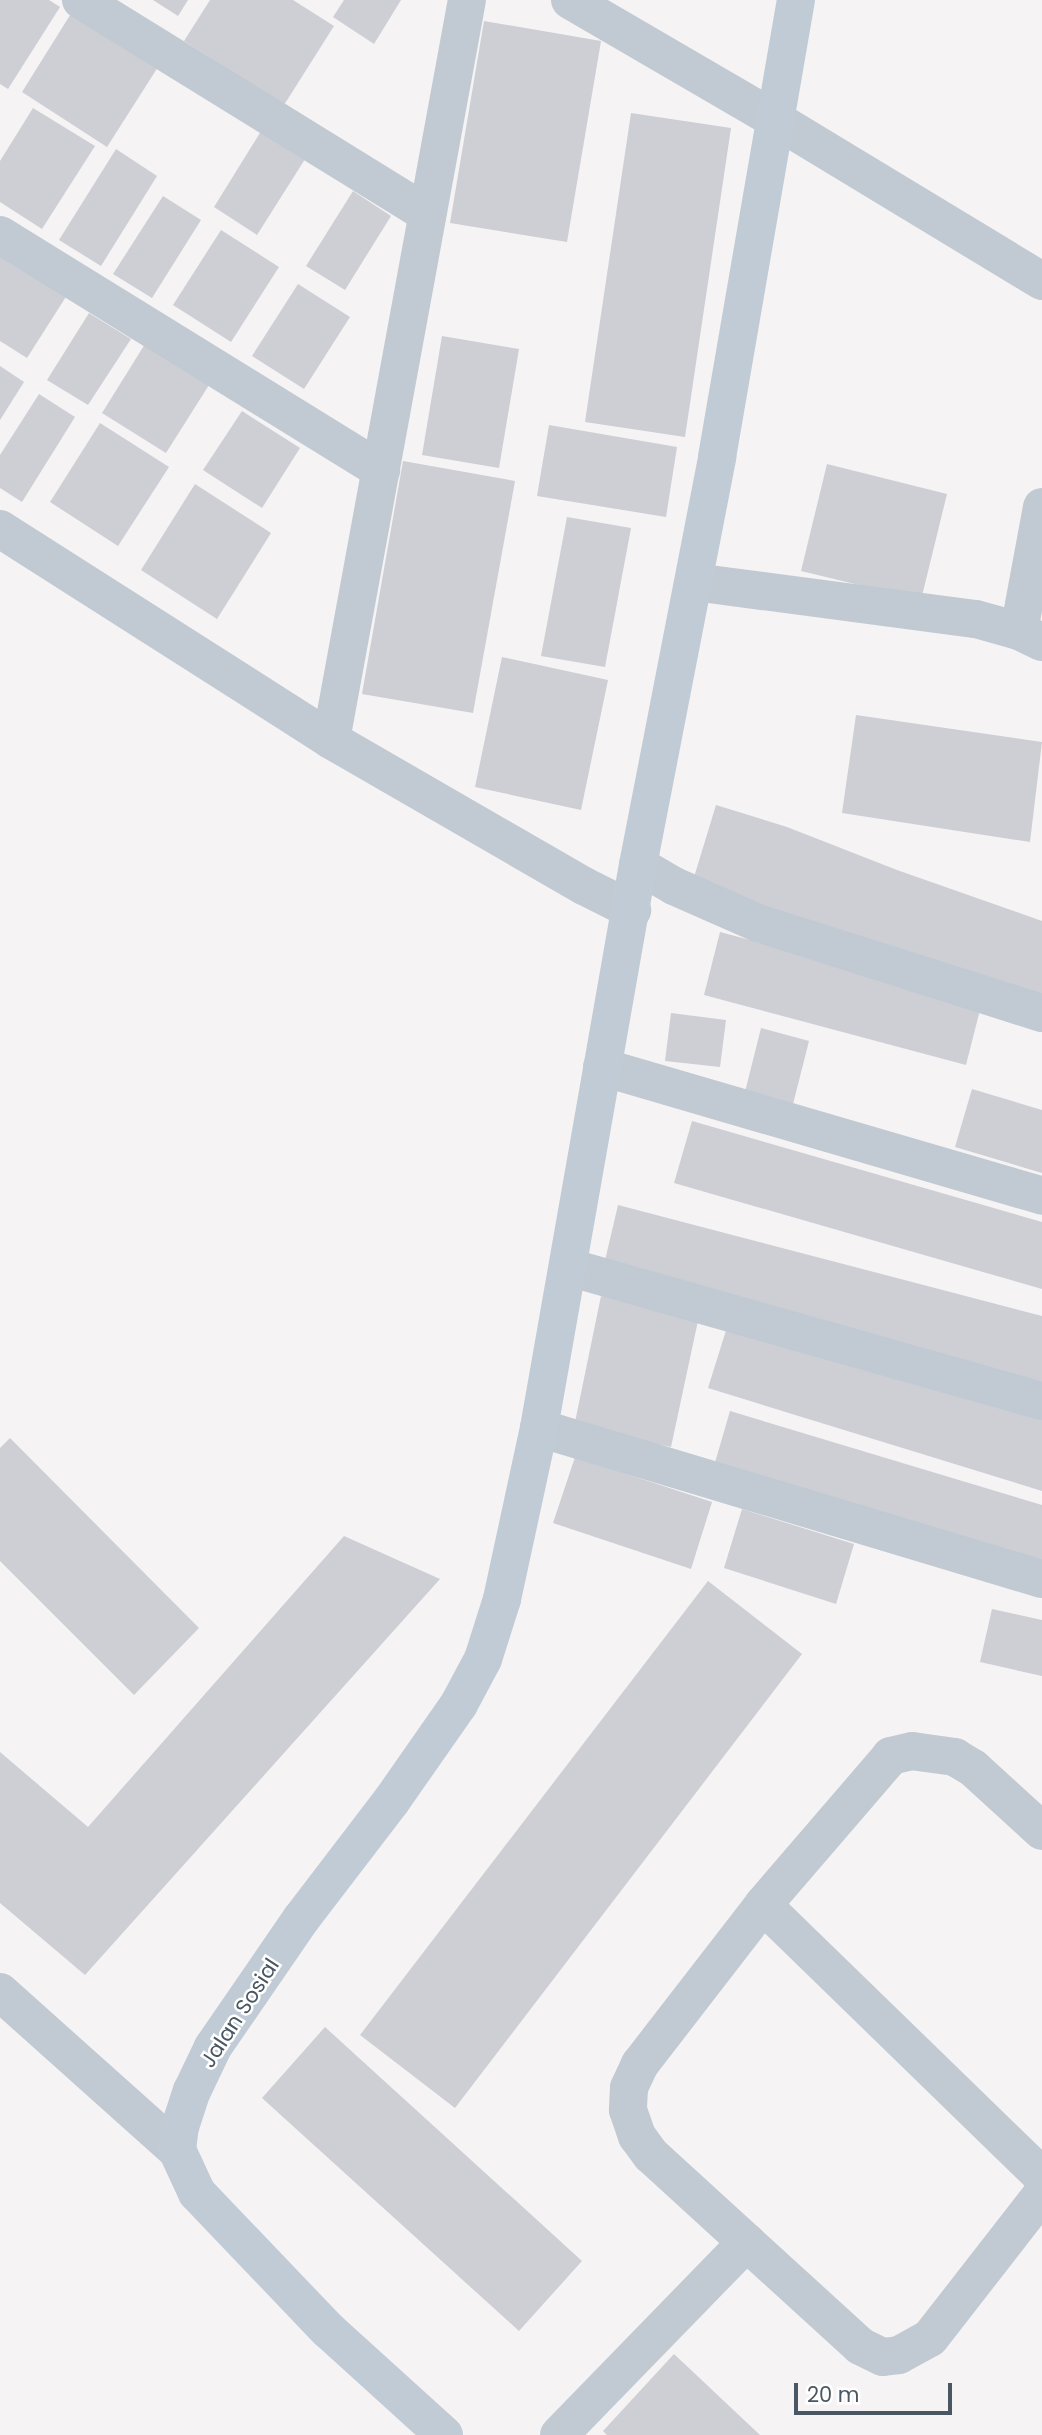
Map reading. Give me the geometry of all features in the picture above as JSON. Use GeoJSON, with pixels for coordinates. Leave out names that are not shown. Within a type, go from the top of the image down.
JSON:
{"type":"FeatureCollection","features":[{"type":"Feature","properties":{"kind":"street"},"geometry":{"type":"LineString","coordinates":[[81,0],[428,214]]}},
{"type":"Feature","properties":{"kind":"street"},"geometry":{"type":"LineString","coordinates":[[331,740],[467,0]]}},
{"type":"Feature","properties":{"kind":"street"},"geometry":{"type":"LineString","coordinates":[[570,0],[776,120],[1042,281]]}},
{"type":"Feature","properties":{"kind":"street","name":"Jalan Sosial"},"geometry":{"type":"LineString","coordinates":[[177,2150],[180,2127],[192,2091],[213,2048],[301,1919],[392,1800],[458,1704],[484,1659],[502,1599],[539,1428],[638,865],[694,582],[796,0]]}},
{"type":"Feature","properties":{"kind":"street"},"geometry":{"type":"LineString","coordinates":[[0,235],[381,470]]}},
{"type":"Feature","properties":{"kind":"street"},"geometry":{"type":"LineString","coordinates":[[694,582],[976,619],[1030,636],[1042,507]]}},
{"type":"Feature","properties":{"kind":"street"},"geometry":{"type":"LineString","coordinates":[[0,528],[331,740],[584,886],[632,910]]}},
{"type":"Feature","properties":{"kind":"street"},"geometry":{"type":"LineString","coordinates":[[638,865],[696,897],[758,923],[1042,1013]]}},
{"type":"Feature","properties":{"kind":"street"},"geometry":{"type":"LineString","coordinates":[[602,1067],[1042,1196]]}},
{"type":"Feature","properties":{"kind":"street"},"geometry":{"type":"LineString","coordinates":[[568,1267],[1042,1401]]}},
{"type":"Feature","properties":{"kind":"street"},"geometry":{"type":"LineString","coordinates":[[539,1428],[1042,1579]]}},
{"type":"Feature","properties":{"kind":"street"},"geometry":{"type":"LineString","coordinates":[[1042,1831],[973,1768],[955,1757],[912,1751],[891,1756],[763,1905],[640,2064],[629,2088],[628,2110],[636,2136],[651,2155],[860,2346],[883,2357],[899,2355],[930,2338],[1042,2194]]}},
{"type":"Feature","properties":{"kind":"street"},"geometry":{"type":"LineString","coordinates":[[763,1905],[1042,2176]]}},
{"type":"Feature","properties":{"kind":"street"},"geometry":{"type":"LineString","coordinates":[[0,1992],[177,2150],[197,2193],[248,2250],[328,2330],[444,2435]]}},
{"type":"Feature","properties":{"kind":"street"},"geometry":{"type":"LineString","coordinates":[[559,2435],[747,2242]]}},
{"type":"Feature","properties":{"kind":"building"},"geometry":{"type":"Polygon","coordinates":[[[0,0],[49,0],[60,7],[8,89],[0,84],[0,0]]]}},
{"type":"Feature","properties":{"kind":"building"},"geometry":{"type":"Polygon","coordinates":[[[153,0],[188,0],[178,16],[153,0]]]}},
{"type":"Feature","properties":{"kind":"building"},"geometry":{"type":"Polygon","coordinates":[[[210,0],[293,0],[334,26],[284,105],[184,41],[210,0]]]}},
{"type":"Feature","properties":{"kind":"building"},"geometry":{"type":"Polygon","coordinates":[[[344,0],[401,0],[374,44],[333,17],[344,0]]]}},
{"type":"Feature","properties":{"kind":"building"},"geometry":{"type":"Polygon","coordinates":[[[72,12],[158,67],[107,147],[22,92],[72,12]]]}},
{"type":"Feature","properties":{"kind":"building"},"geometry":{"type":"Polygon","coordinates":[[[484,21],[601,41],[567,242],[450,223],[484,21]]]}},
{"type":"Feature","properties":{"kind":"building"},"geometry":{"type":"Polygon","coordinates":[[[33,108],[95,146],[42,229],[0,202],[0,161],[33,108]]]}},
{"type":"Feature","properties":{"kind":"building"},"geometry":{"type":"Polygon","coordinates":[[[631,113],[731,128],[685,437],[585,422],[631,113]]]}},
{"type":"Feature","properties":{"kind":"building"},"geometry":{"type":"Polygon","coordinates":[[[263,128],[307,156],[257,235],[214,207],[263,128]]]}},
{"type":"Feature","properties":{"kind":"building"},"geometry":{"type":"Polygon","coordinates":[[[116,149],[157,176],[101,266],[59,240],[116,149]]]}},
{"type":"Feature","properties":{"kind":"building"},"geometry":{"type":"Polygon","coordinates":[[[353,191],[391,216],[345,290],[306,266],[353,191]]]}},
{"type":"Feature","properties":{"kind":"building"},"geometry":{"type":"Polygon","coordinates":[[[163,196],[201,220],[152,298],[113,274],[163,196]]]}},
{"type":"Feature","properties":{"kind":"building"},"geometry":{"type":"Polygon","coordinates":[[[221,230],[279,267],[231,342],[173,305],[221,230]]]}},
{"type":"Feature","properties":{"kind":"building"},"geometry":{"type":"Polygon","coordinates":[[[0,249],[69,292],[27,358],[0,341],[0,249]]]}},
{"type":"Feature","properties":{"kind":"building"},"geometry":{"type":"Polygon","coordinates":[[[298,284],[350,317],[304,389],[252,356],[298,284]]]}},
{"type":"Feature","properties":{"kind":"building"},"geometry":{"type":"Polygon","coordinates":[[[89,313],[131,339],[88,405],[47,380],[89,313]]]}},
{"type":"Feature","properties":{"kind":"building"},"geometry":{"type":"Polygon","coordinates":[[[442,336],[519,349],[499,468],[422,455],[442,336]]]}},
{"type":"Feature","properties":{"kind":"building"},"geometry":{"type":"Polygon","coordinates":[[[145,344],[209,385],[166,453],[102,413],[145,344]]]}},
{"type":"Feature","properties":{"kind":"building"},"geometry":{"type":"Polygon","coordinates":[[[0,366],[24,382],[0,420],[0,366]]]}},
{"type":"Feature","properties":{"kind":"building"},"geometry":{"type":"Polygon","coordinates":[[[39,394],[75,417],[22,502],[0,488],[0,455],[39,394]]]}},
{"type":"Feature","properties":{"kind":"building"},"geometry":{"type":"Polygon","coordinates":[[[242,411],[300,448],[262,508],[203,470],[242,411]]]}},
{"type":"Feature","properties":{"kind":"building"},"geometry":{"type":"Polygon","coordinates":[[[100,423],[169,467],[118,546],[50,502],[100,423]]]}},
{"type":"Feature","properties":{"kind":"building"},"geometry":{"type":"Polygon","coordinates":[[[549,425],[677,447],[666,517],[537,496],[549,425]]]}},
{"type":"Feature","properties":{"kind":"building"},"geometry":{"type":"Polygon","coordinates":[[[403,461],[515,481],[473,713],[362,694],[403,461]]]}},
{"type":"Feature","properties":{"kind":"building"},"geometry":{"type":"Polygon","coordinates":[[[827,464],[947,494],[921,600],[801,571],[827,464]]]}},
{"type":"Feature","properties":{"kind":"building"},"geometry":{"type":"Polygon","coordinates":[[[195,484],[271,533],[217,619],[141,570],[195,484]]]}},
{"type":"Feature","properties":{"kind":"building"},"geometry":{"type":"Polygon","coordinates":[[[567,517],[631,528],[605,667],[541,656],[567,517]]]}},
{"type":"Feature","properties":{"kind":"building"},"geometry":{"type":"Polygon","coordinates":[[[502,657],[608,680],[581,810],[475,787],[502,657]]]}},
{"type":"Feature","properties":{"kind":"building"},"geometry":{"type":"Polygon","coordinates":[[[856,715],[1042,742],[1030,842],[842,813],[856,715]]]}},
{"type":"Feature","properties":{"kind":"building"},"geometry":{"type":"Polygon","coordinates":[[[716,805],[787,827],[897,870],[1042,921],[1042,1010],[691,887],[716,805]]]}},
{"type":"Feature","properties":{"kind":"building"},"geometry":{"type":"Polygon","coordinates":[[[720,932],[982,1002],[966,1065],[704,995],[720,932]]]}},
{"type":"Feature","properties":{"kind":"building"},"geometry":{"type":"Polygon","coordinates":[[[671,1013],[726,1020],[720,1067],[665,1061],[671,1013]]]}},
{"type":"Feature","properties":{"kind":"building"},"geometry":{"type":"Polygon","coordinates":[[[761,1028],[809,1041],[791,1112],[743,1100],[761,1028]]]}},
{"type":"Feature","properties":{"kind":"building"},"geometry":{"type":"Polygon","coordinates":[[[972,1089],[1042,1110],[1042,1173],[955,1147],[972,1089]]]}},
{"type":"Feature","properties":{"kind":"building"},"geometry":{"type":"Polygon","coordinates":[[[692,1121],[1042,1222],[1042,1289],[674,1183],[692,1121]]]}},
{"type":"Feature","properties":{"kind":"building"},"geometry":{"type":"Polygon","coordinates":[[[618,1205],[1042,1316],[1042,1385],[603,1269],[618,1205]]]}},
{"type":"Feature","properties":{"kind":"building"},"geometry":{"type":"Polygon","coordinates":[[[601,1296],[699,1316],[671,1447],[574,1427],[601,1296]]]}},
{"type":"Feature","properties":{"kind":"building"},"geometry":{"type":"Polygon","coordinates":[[[728,1324],[1042,1420],[1042,1491],[708,1388],[728,1324]]]}},
{"type":"Feature","properties":{"kind":"building"},"geometry":{"type":"Polygon","coordinates":[[[730,1411],[1042,1505],[1042,1566],[714,1466],[730,1411]]]}},
{"type":"Feature","properties":{"kind":"building"},"geometry":{"type":"Polygon","coordinates":[[[10,1438],[199,1628],[134,1695],[0,1561],[0,1448],[10,1438]]]}},
{"type":"Feature","properties":{"kind":"building"},"geometry":{"type":"Polygon","coordinates":[[[575,1457],[712,1502],[691,1569],[553,1523],[575,1457]]]}},
{"type":"Feature","properties":{"kind":"building"},"geometry":{"type":"Polygon","coordinates":[[[742,1509],[854,1544],[836,1604],[724,1568],[742,1509]]]}},
{"type":"Feature","properties":{"kind":"building"},"geometry":{"type":"Polygon","coordinates":[[[344,1536],[440,1579],[85,1975],[0,1903],[0,1752],[88,1827],[344,1536]]]}},
{"type":"Feature","properties":{"kind":"building"},"geometry":{"type":"Polygon","coordinates":[[[708,1581],[802,1654],[455,2108],[360,2035],[708,1581]]]}},
{"type":"Feature","properties":{"kind":"building"},"geometry":{"type":"Polygon","coordinates":[[[992,1609],[1042,1620],[1042,1676],[980,1662],[992,1609]]]}},
{"type":"Feature","properties":{"kind":"building"},"geometry":{"type":"Polygon","coordinates":[[[325,2027],[582,2261],[519,2331],[262,2098],[325,2027]]]}},
{"type":"Feature","properties":{"kind":"building"},"geometry":{"type":"Polygon","coordinates":[[[674,2354],[760,2435],[607,2435],[603,2431],[674,2354]]]}}]}
